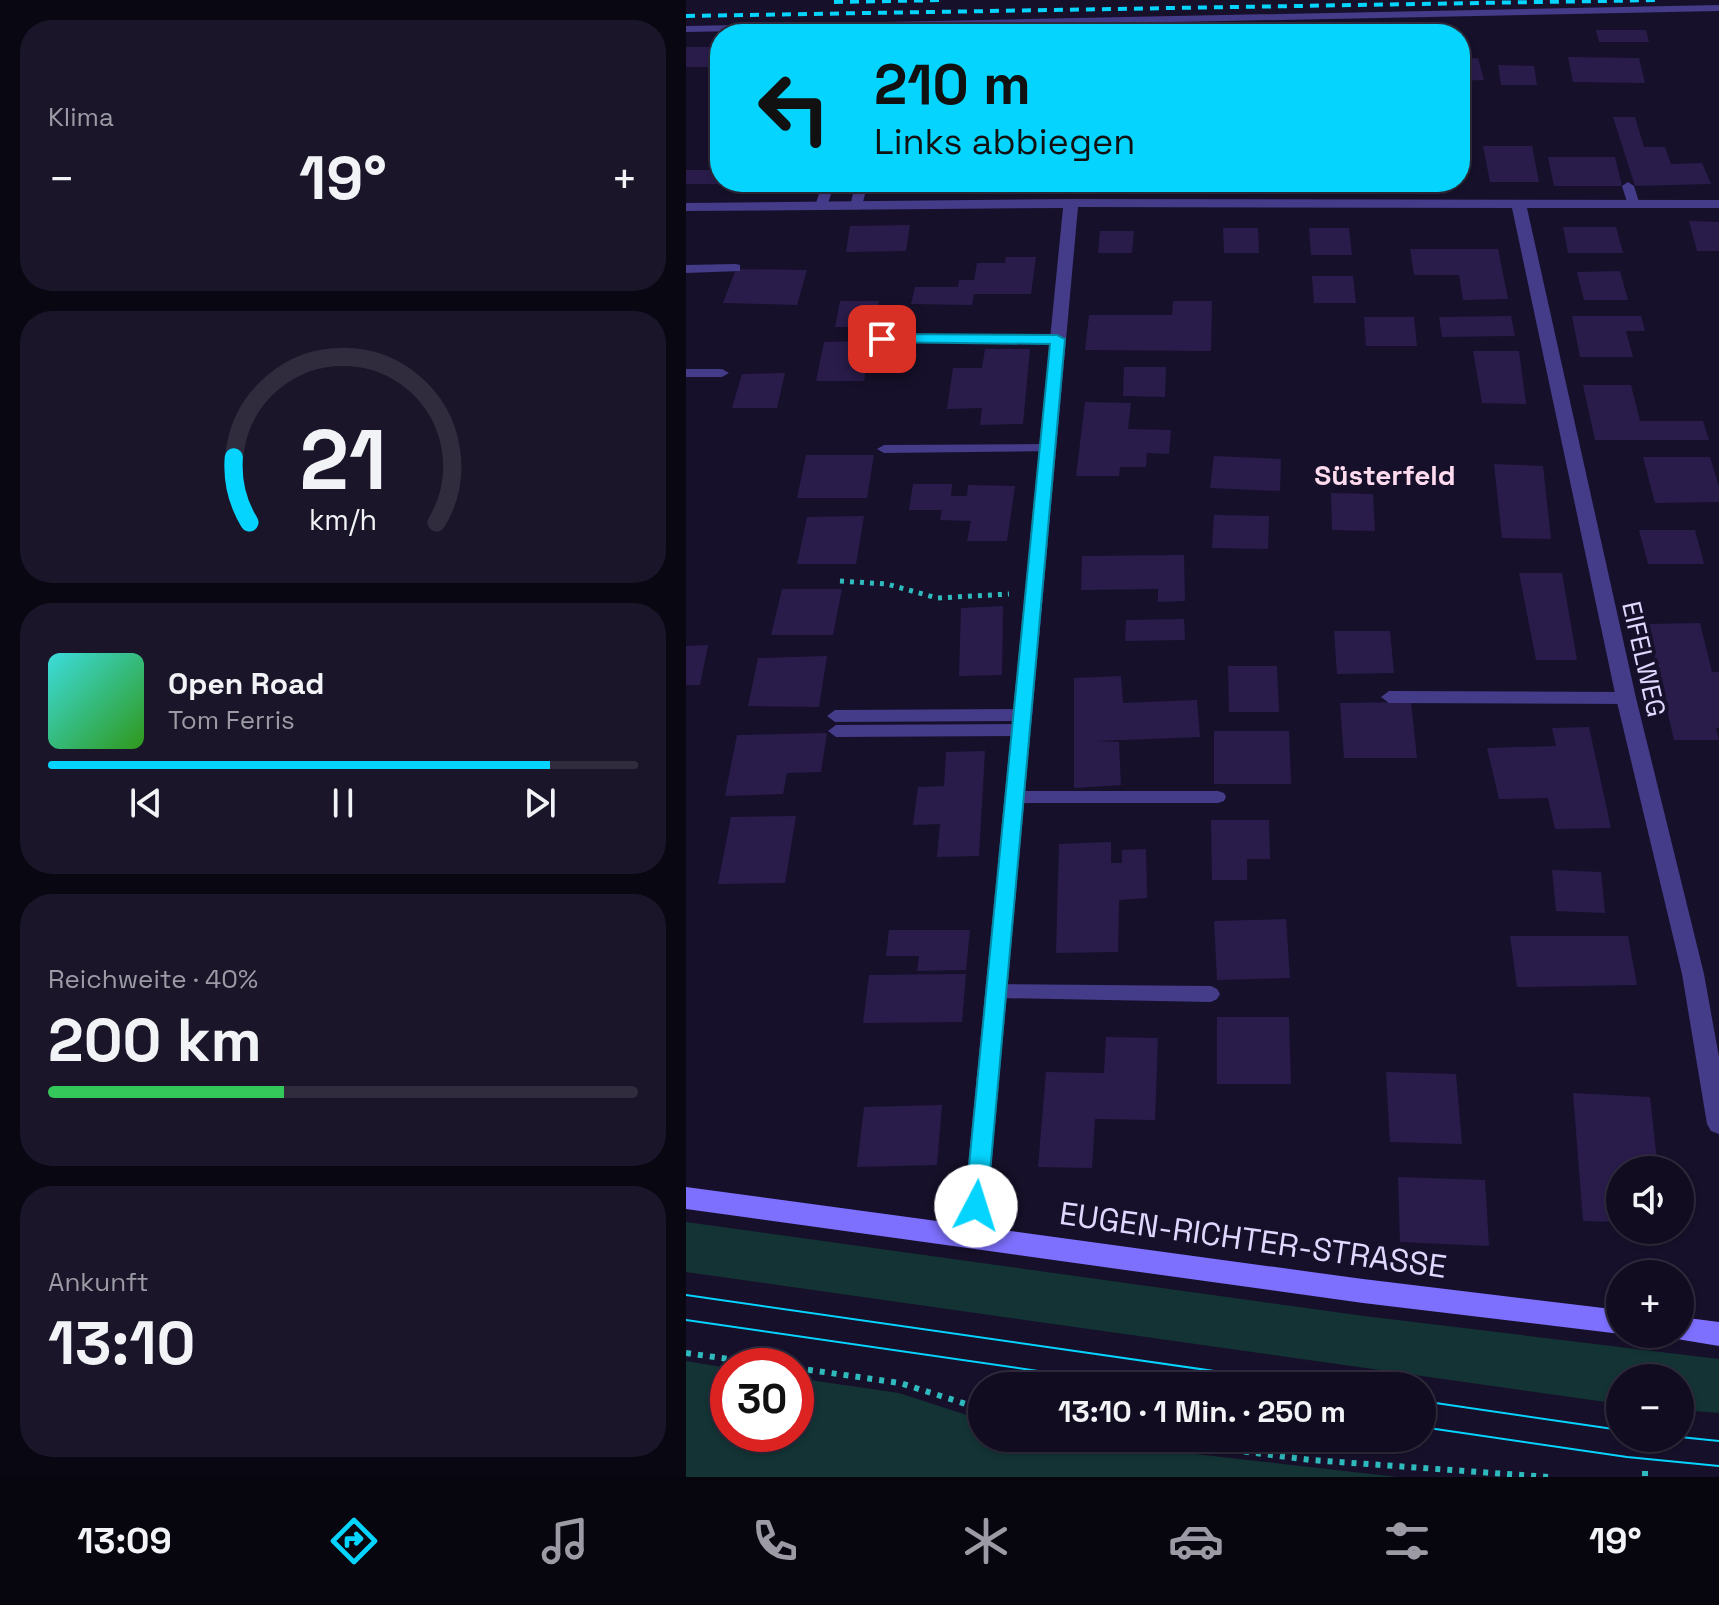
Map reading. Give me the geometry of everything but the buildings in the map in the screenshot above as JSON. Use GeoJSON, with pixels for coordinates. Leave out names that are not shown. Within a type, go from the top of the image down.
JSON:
{"type":"FeatureCollection","features":[{"type":"Feature","properties":{"kind":"main road","name":"EUGEN-RICHTER-STRASSE"},"geometry":{"type":"LineString","coordinates":[[686,1198],[1363,1291],[1606,1320]]}},
{"type":"Feature","properties":{"kind":"main road"},"geometry":{"type":"LineString","coordinates":[[1694,1331],[1719,1334]]}},
{"type":"Feature","properties":{"kind":"street"},"geometry":{"type":"LineString","coordinates":[[686,207],[1071,203],[1719,204]]}},
{"type":"Feature","properties":{"kind":"street"},"geometry":{"type":"LineString","coordinates":[[973,1236],[1071,203]]}},
{"type":"Feature","properties":{"kind":"street","name":"EIFELWEG"},"geometry":{"type":"LineString","coordinates":[[1519,206],[1626,698],[1693,974],[1719,1124]]}},
{"type":"Feature","properties":{"kind":"lane"},"geometry":{"type":"LineString","coordinates":[[1140,24],[1719,8]]}},
{"type":"Feature","properties":{"kind":"lane"},"geometry":{"type":"LineString","coordinates":[[686,29],[710,29]]}},
{"type":"Feature","properties":{"kind":"lane"},"geometry":{"type":"LineString","coordinates":[[1628,186],[1634,205]]}},
{"type":"Feature","properties":{"kind":"lane"},"geometry":{"type":"LineString","coordinates":[[821,206],[826,192]]}},
{"type":"Feature","properties":{"kind":"lane"},"geometry":{"type":"LineString","coordinates":[[856,206],[860,192]]}},
{"type":"Feature","properties":{"kind":"lane"},"geometry":{"type":"LineString","coordinates":[[686,269],[736,268]]}},
{"type":"Feature","properties":{"kind":"lane"},"geometry":{"type":"LineString","coordinates":[[882,339],[1057,339]]}},
{"type":"Feature","properties":{"kind":"lane"},"geometry":{"type":"LineString","coordinates":[[686,373],[722,373]]}},
{"type":"Feature","properties":{"kind":"lane"},"geometry":{"type":"LineString","coordinates":[[884,449],[1047,448]]}},
{"type":"Feature","properties":{"kind":"lane"},"geometry":{"type":"LineString","coordinates":[[1389,697],[1626,698]]}},
{"type":"Feature","properties":{"kind":"lane"},"geometry":{"type":"LineString","coordinates":[[836,723],[1022,722]]}},
{"type":"Feature","properties":{"kind":"lane"},"geometry":{"type":"LineString","coordinates":[[1014,797],[1218,797]]}},
{"type":"Feature","properties":{"kind":"lane"},"geometry":{"type":"LineString","coordinates":[[997,991],[1211,994]]}},
{"type":"Feature","properties":{"kind":"path"},"geometry":{"type":"LineString","coordinates":[[840,581],[887,584],[937,598],[1034,593]]}},
{"type":"Feature","properties":{"kind":"path"},"geometry":{"type":"LineString","coordinates":[[686,1353],[710,1356]]}},
{"type":"Feature","properties":{"kind":"path"},"geometry":{"type":"LineString","coordinates":[[814,1371],[900,1383],[968,1405]]}},
{"type":"Feature","properties":{"kind":"path"},"geometry":{"type":"LineString","coordinates":[[1248,1452],[1311,1460],[1549,1477]]}},
{"type":"Feature","properties":{"kind":"green space"},"geometry":{"type":"Polygon","coordinates":[[[686,1222],[1364,1316],[1606,1345],[1606,1348],[1719,1359],[1719,1413],[1694,1411],[1694,1364],[1606,1364],[1606,1402],[1436,1378],[1436,1372],[1394,1372],[686,1272],[686,1222]]]}},
{"type":"Feature","properties":{"kind":"green space"},"geometry":{"type":"Polygon","coordinates":[[[686,1361],[710,1365],[710,1452],[814,1452],[814,1381],[899,1393],[968,1415],[968,1452],[1178,1452],[1398,1477],[686,1477],[686,1361]]]}},
{"type":"Feature","properties":{"kind":"tram line"},"geometry":{"type":"LineString","coordinates":[[686,1295],[1221,1372]]}},
{"type":"Feature","properties":{"kind":"tram line"},"geometry":{"type":"LineString","coordinates":[[686,1320],[1045,1372]]}},
{"type":"Feature","properties":{"kind":"tram line"},"geometry":{"type":"LineString","coordinates":[[1436,1403],[1606,1428]]}},
{"type":"Feature","properties":{"kind":"tram line"},"geometry":{"type":"LineString","coordinates":[[1436,1429],[1627,1457],[1719,1466]]}},
{"type":"Feature","properties":{"kind":"tram line"},"geometry":{"type":"LineString","coordinates":[[1694,1438],[1719,1441]]}},
{"type":"Feature","properties":{"kind":"railway"},"geometry":{"type":"LineString","coordinates":[[834,2],[945,0]]}},
{"type":"Feature","properties":{"kind":"railway"},"geometry":{"type":"LineString","coordinates":[[686,16],[1661,0]]}},
{"type":"Feature","properties":{"kind":"district","name":"Süsterfeld"},"geometry":{"type":"Point","coordinates":[1385,475]}},
{"type":"Feature","properties":{"kind":"route"},"geometry":{"type":"LineString","coordinates":[[882,339],[1057,339],[976,1206]]}}]}
